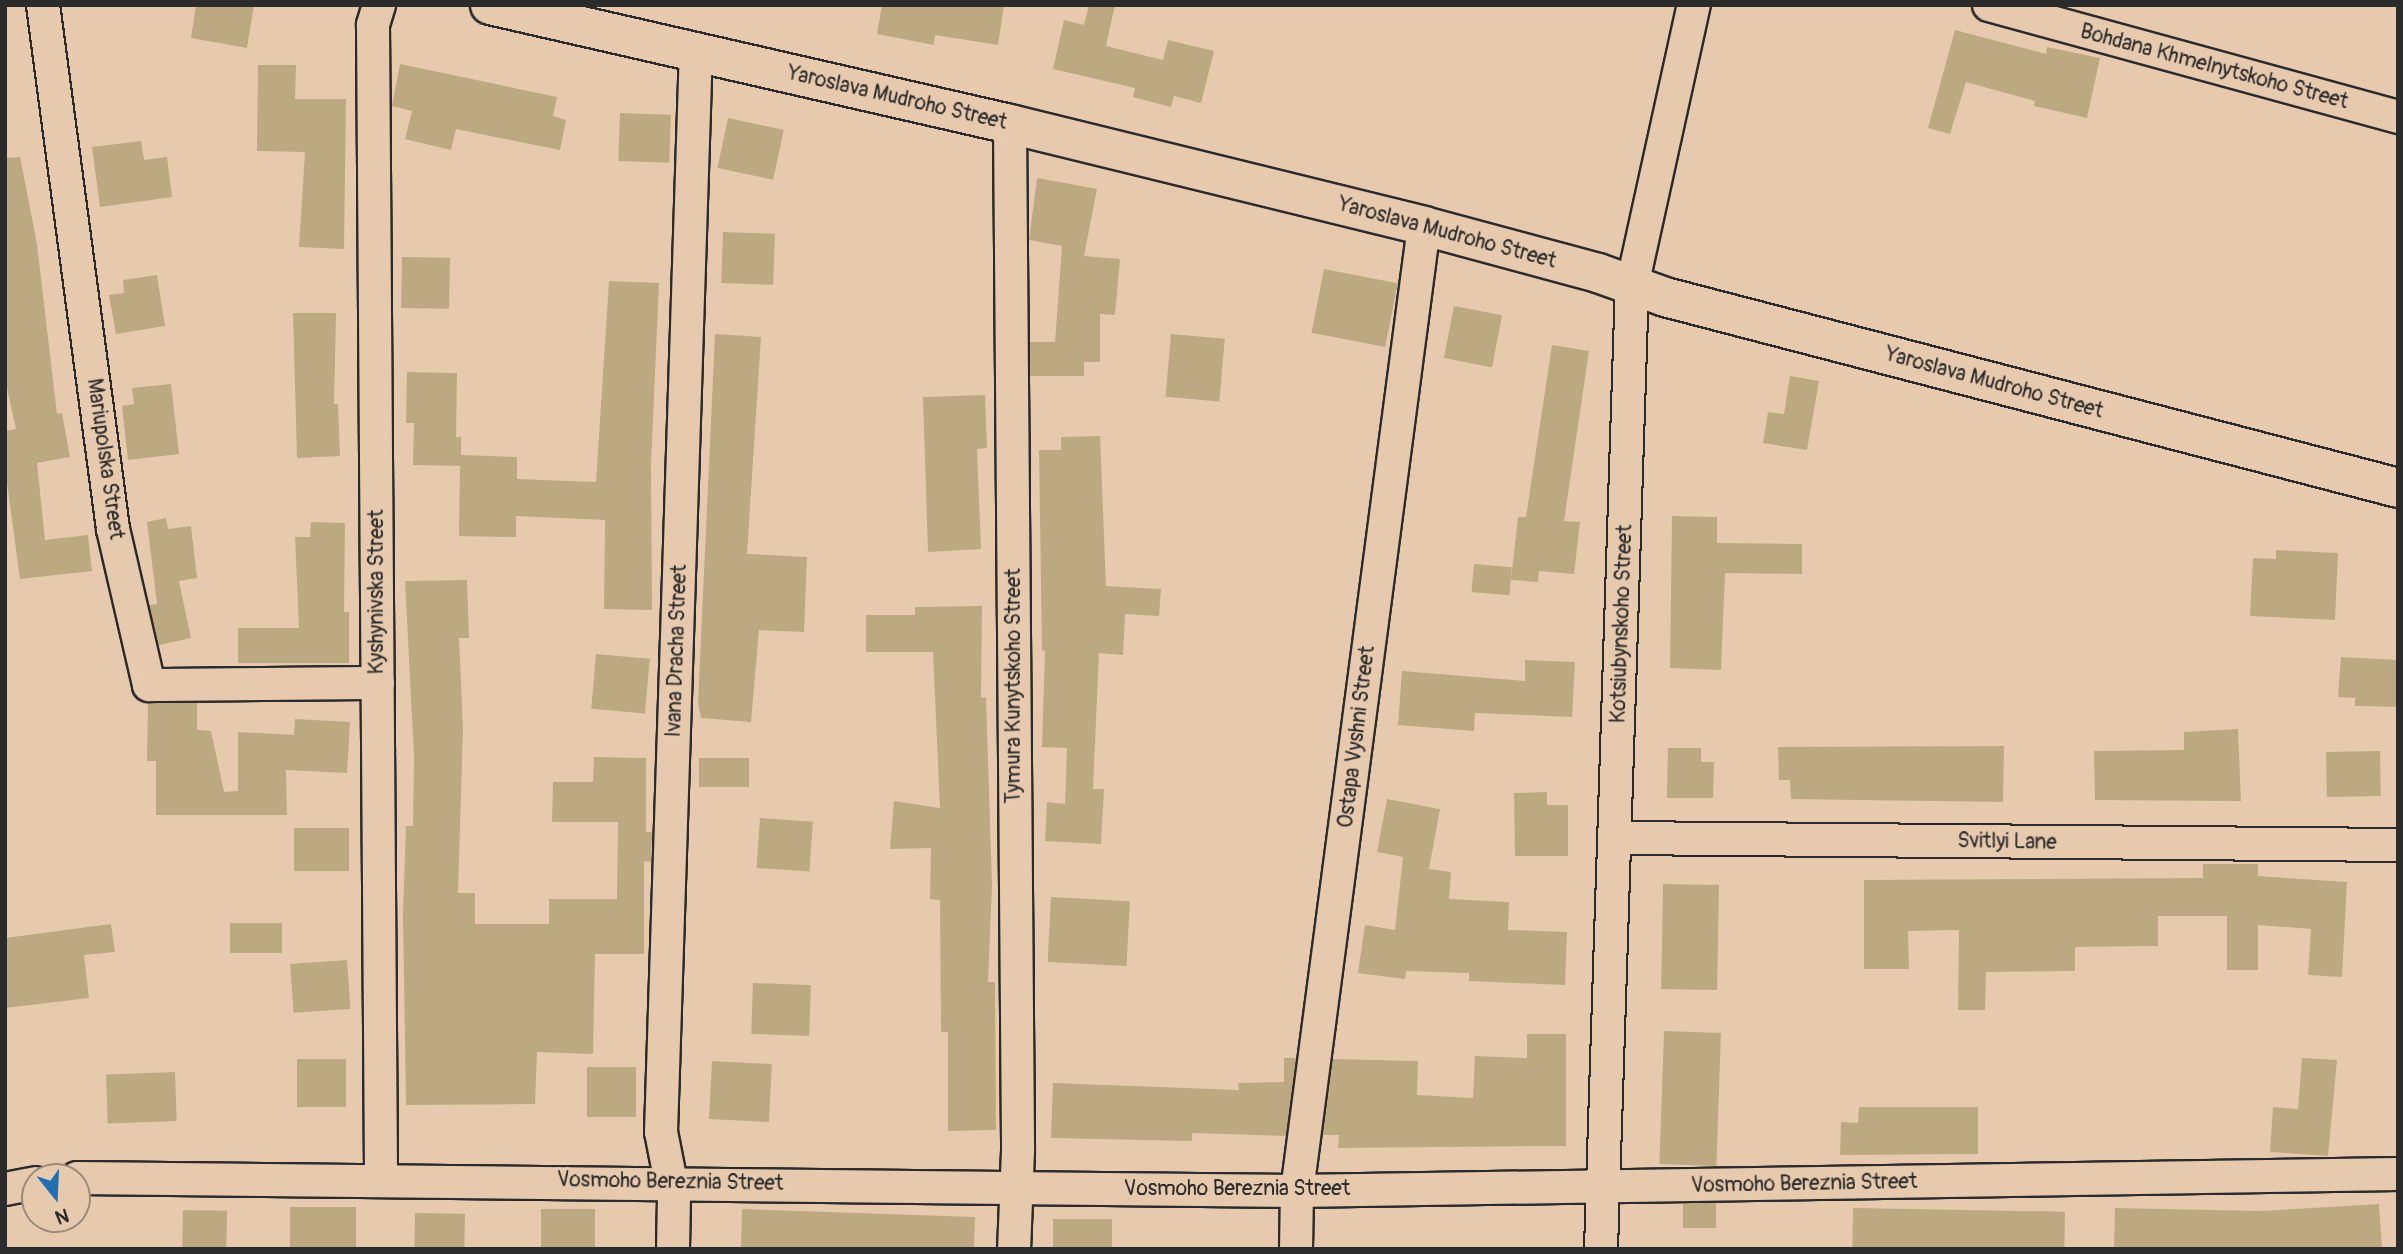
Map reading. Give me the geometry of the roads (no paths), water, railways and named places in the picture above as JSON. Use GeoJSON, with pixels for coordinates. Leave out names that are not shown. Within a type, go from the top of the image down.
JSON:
{"type":"FeatureCollection","features":[{"type":"Feature","properties":{"kind":"street","name":"Mariupolska Street"},"geometry":{"type":"LineString","coordinates":[[44,5],[113,529],[149,685],[378,682]]}},
{"type":"Feature","properties":{"kind":"street","name":"Kyshynivska Street"},"geometry":{"type":"LineString","coordinates":[[379,5],[373,24],[381,1179]]}},
{"type":"Feature","properties":{"kind":"street","name":"Yaroslava Mudroho Street"},"geometry":{"type":"LineString","coordinates":[[490,5],[1010,124],[1424,226],[1632,286],[2398,488]]}},
{"type":"Feature","properties":{"kind":"street","name":"Kotsiubynskoho Street"},"geometry":{"type":"LineString","coordinates":[[1601,1249],[1632,286],[1694,5]]}},
{"type":"Feature","properties":{"kind":"street","name":"Bohdana Khmelnytskoho Street"},"geometry":{"type":"LineString","coordinates":[[1989,5],[2398,117]]}},
{"type":"Feature","properties":{"kind":"street","name":"Ivana Dracha Street"},"geometry":{"type":"LineString","coordinates":[[673,1249],[674,1198],[661,1132],[696,51]]}},
{"type":"Feature","properties":{"kind":"street","name":"Tymura Kunytskoho Street"},"geometry":{"type":"LineString","coordinates":[[1010,124],[1016,1187],[1014,1249]]}},
{"type":"Feature","properties":{"kind":"street","name":"Ostapa Vyshni Street"},"geometry":{"type":"LineString","coordinates":[[1296,1249],[1297,1191],[1424,226]]}},
{"type":"Feature","properties":{"kind":"street","name":"Svitlyi Lane"},"geometry":{"type":"LineString","coordinates":[[1616,838],[2398,845]]}},
{"type":"Feature","properties":{"kind":"street","name":"Vosmoho Bereznia Street"},"geometry":{"type":"LineString","coordinates":[[91,1178],[669,1182],[1297,1191],[2398,1174]]}}]}
